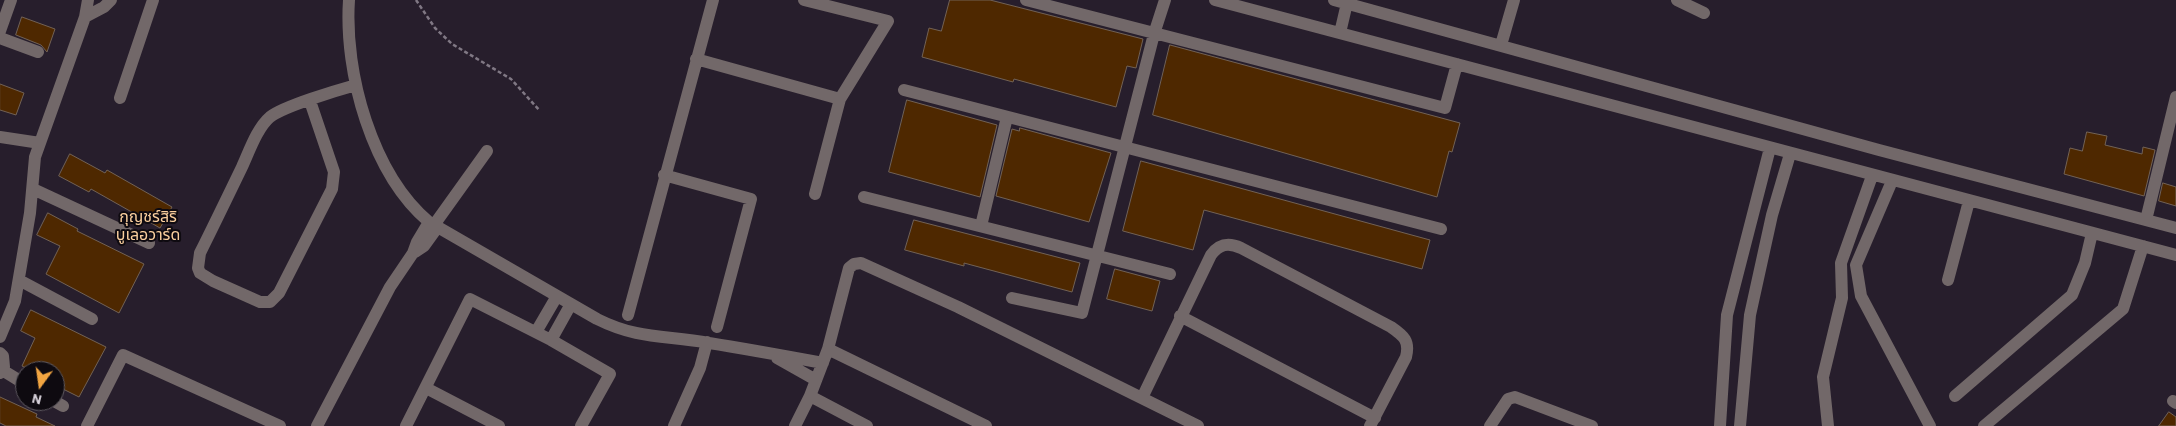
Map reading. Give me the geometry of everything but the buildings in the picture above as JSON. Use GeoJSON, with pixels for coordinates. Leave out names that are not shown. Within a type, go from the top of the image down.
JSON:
{"type":"FeatureCollection","features":[{"type":"Feature","properties":{"kind":"street"},"geometry":{"type":"LineString","coordinates":[[0,31],[12,0]]}},
{"type":"Feature","properties":{"kind":"street"},"geometry":{"type":"LineString","coordinates":[[0,338],[16,301],[33,189],[35,158],[84,17],[88,0]]}},
{"type":"Feature","properties":{"kind":"street"},"geometry":{"type":"LineString","coordinates":[[84,17],[104,7],[111,0]]}},
{"type":"Feature","properties":{"kind":"street"},"geometry":{"type":"LineString","coordinates":[[120,98],[153,0]]}},
{"type":"Feature","properties":{"kind":"street"},"geometry":{"type":"LineString","coordinates":[[348,0],[350,44],[356,85],[383,164],[414,210],[433,225],[597,319],[625,331],[664,339],[707,342],[823,363]]}},
{"type":"Feature","properties":{"kind":"street"},"geometry":{"type":"LineString","coordinates":[[628,315],[664,175],[713,0]]}},
{"type":"Feature","properties":{"kind":"street"},"geometry":{"type":"LineString","coordinates":[[804,0],[888,21],[840,99],[815,194]]}},
{"type":"Feature","properties":{"kind":"street"},"geometry":{"type":"LineString","coordinates":[[1026,0],[1445,108],[1457,64]]}},
{"type":"Feature","properties":{"kind":"street"},"geometry":{"type":"LineString","coordinates":[[1012,298],[1082,313],[1154,34],[1165,0]]}},
{"type":"Feature","properties":{"kind":"street"},"geometry":{"type":"LineString","coordinates":[[1215,0],[1872,176],[2176,255]]}},
{"type":"Feature","properties":{"kind":"street"},"geometry":{"type":"LineString","coordinates":[[1334,0],[1879,150],[2176,228]]}},
{"type":"Feature","properties":{"kind":"street"},"geometry":{"type":"LineString","coordinates":[[1501,45],[1514,0]]}},
{"type":"Feature","properties":{"kind":"street"},"geometry":{"type":"LineString","coordinates":[[1677,0],[1704,13]]}},
{"type":"Feature","properties":{"kind":"street"},"geometry":{"type":"LineString","coordinates":[[1340,33],[1347,3]]}},
{"type":"Feature","properties":{"kind":"street"},"geometry":{"type":"LineString","coordinates":[[0,38],[38,52]]}},
{"type":"Feature","properties":{"kind":"street"},"geometry":{"type":"LineString","coordinates":[[696,59],[840,99]]}},
{"type":"Feature","properties":{"kind":"street"},"geometry":{"type":"LineString","coordinates":[[310,101],[334,172],[332,188],[275,299],[270,302],[260,302],[205,277],[198,268],[198,260],[252,146],[270,117],[310,101],[356,85]]}},
{"type":"Feature","properties":{"kind":"street"},"geometry":{"type":"LineString","coordinates":[[904,90],[1441,229]]}},
{"type":"Feature","properties":{"kind":"street"},"geometry":{"type":"LineString","coordinates":[[2146,220],[2176,97]]}},
{"type":"Feature","properties":{"kind":"street"},"geometry":{"type":"LineString","coordinates":[[981,226],[1007,117]]}},
{"type":"Feature","properties":{"kind":"street"},"geometry":{"type":"LineString","coordinates":[[0,137],[40,143]]}},
{"type":"Feature","properties":{"kind":"street"},"geometry":{"type":"LineString","coordinates":[[1720,426],[1727,315],[1770,148]]}},
{"type":"Feature","properties":{"kind":"street"},"geometry":{"type":"LineString","coordinates":[[317,426],[390,287],[413,253],[417,242],[433,225],[487,151]]}},
{"type":"Feature","properties":{"kind":"street"},"geometry":{"type":"LineString","coordinates":[[1740,426],[1750,314],[1772,214],[1790,154]]}},
{"type":"Feature","properties":{"kind":"street"},"geometry":{"type":"LineString","coordinates":[[664,175],[751,199],[717,327]]}},
{"type":"Feature","properties":{"kind":"street"},"geometry":{"type":"LineString","coordinates":[[1828,426],[1823,378],[1842,298],[1841,263],[1872,176]]}},
{"type":"Feature","properties":{"kind":"street"},"geometry":{"type":"LineString","coordinates":[[1892,181],[1856,265],[1861,296],[1930,426]]}},
{"type":"Feature","properties":{"kind":"street"},"geometry":{"type":"LineString","coordinates":[[33,189],[149,243]]}},
{"type":"Feature","properties":{"kind":"street"},"geometry":{"type":"LineString","coordinates":[[864,197],[1170,274]]}},
{"type":"Feature","properties":{"kind":"street"},"geometry":{"type":"LineString","coordinates":[[1948,280],[1969,201]]}},
{"type":"Feature","properties":{"kind":"street"},"geometry":{"type":"LineString","coordinates":[[1955,396],[2072,295],[2085,262],[2092,234]]}},
{"type":"Feature","properties":{"kind":"street"},"geometry":{"type":"LineString","coordinates":[[1142,398],[1180,316],[1214,250],[1223,244],[1241,248],[1391,327],[1406,339],[1408,347],[1406,357],[1372,422],[1180,316]]}},
{"type":"Feature","properties":{"kind":"street"},"geometry":{"type":"LineString","coordinates":[[1984,426],[2123,309],[2143,246]]}},
{"type":"Feature","properties":{"kind":"street"},"geometry":{"type":"LineString","coordinates":[[795,426],[810,396],[823,363],[847,273],[854,264],[860,264],[958,307],[1198,426]]}},
{"type":"Feature","properties":{"kind":"street"},"geometry":{"type":"LineString","coordinates":[[19,280],[92,318]]}},
{"type":"Feature","properties":{"kind":"street"},"geometry":{"type":"LineString","coordinates":[[536,332],[557,296]]}},
{"type":"Feature","properties":{"kind":"street"},"geometry":{"type":"LineString","coordinates":[[1842,298],[1861,296]]}},
{"type":"Feature","properties":{"kind":"street"},"geometry":{"type":"LineString","coordinates":[[406,426],[470,299],[552,340],[610,374],[581,426]]}},
{"type":"Feature","properties":{"kind":"street"},"geometry":{"type":"LineString","coordinates":[[552,340],[571,304]]}},
{"type":"Feature","properties":{"kind":"street"},"geometry":{"type":"LineString","coordinates":[[674,426],[697,375],[707,342]]}},
{"type":"Feature","properties":{"kind":"street"},"geometry":{"type":"LineString","coordinates":[[828,348],[986,426]]}},
{"type":"Feature","properties":{"kind":"street"},"geometry":{"type":"LineString","coordinates":[[0,353],[3,356],[1,371],[15,379]]}},
{"type":"Feature","properties":{"kind":"street"},"geometry":{"type":"LineString","coordinates":[[768,353],[816,380]]}},
{"type":"Feature","properties":{"kind":"street"},"geometry":{"type":"LineString","coordinates":[[87,426],[123,355],[280,426]]}},
{"type":"Feature","properties":{"kind":"street"},"geometry":{"type":"LineString","coordinates":[[426,388],[499,426]]}},
{"type":"Feature","properties":{"kind":"street"},"geometry":{"type":"LineString","coordinates":[[810,396],[867,426]]}},
{"type":"Feature","properties":{"kind":"street"},"geometry":{"type":"LineString","coordinates":[[1490,426],[1508,399],[1515,397],[1592,426]]}},
{"type":"Feature","properties":{"kind":"path"},"geometry":{"type":"LineString","coordinates":[[416,0],[435,28],[452,44],[511,80],[540,111]]}},
{"type":"Feature","properties":{"kind":"district","name":"กุญชร์สิริ บูเลอวาร์ด"},"geometry":{"type":"Point","coordinates":[148,226]}}]}
